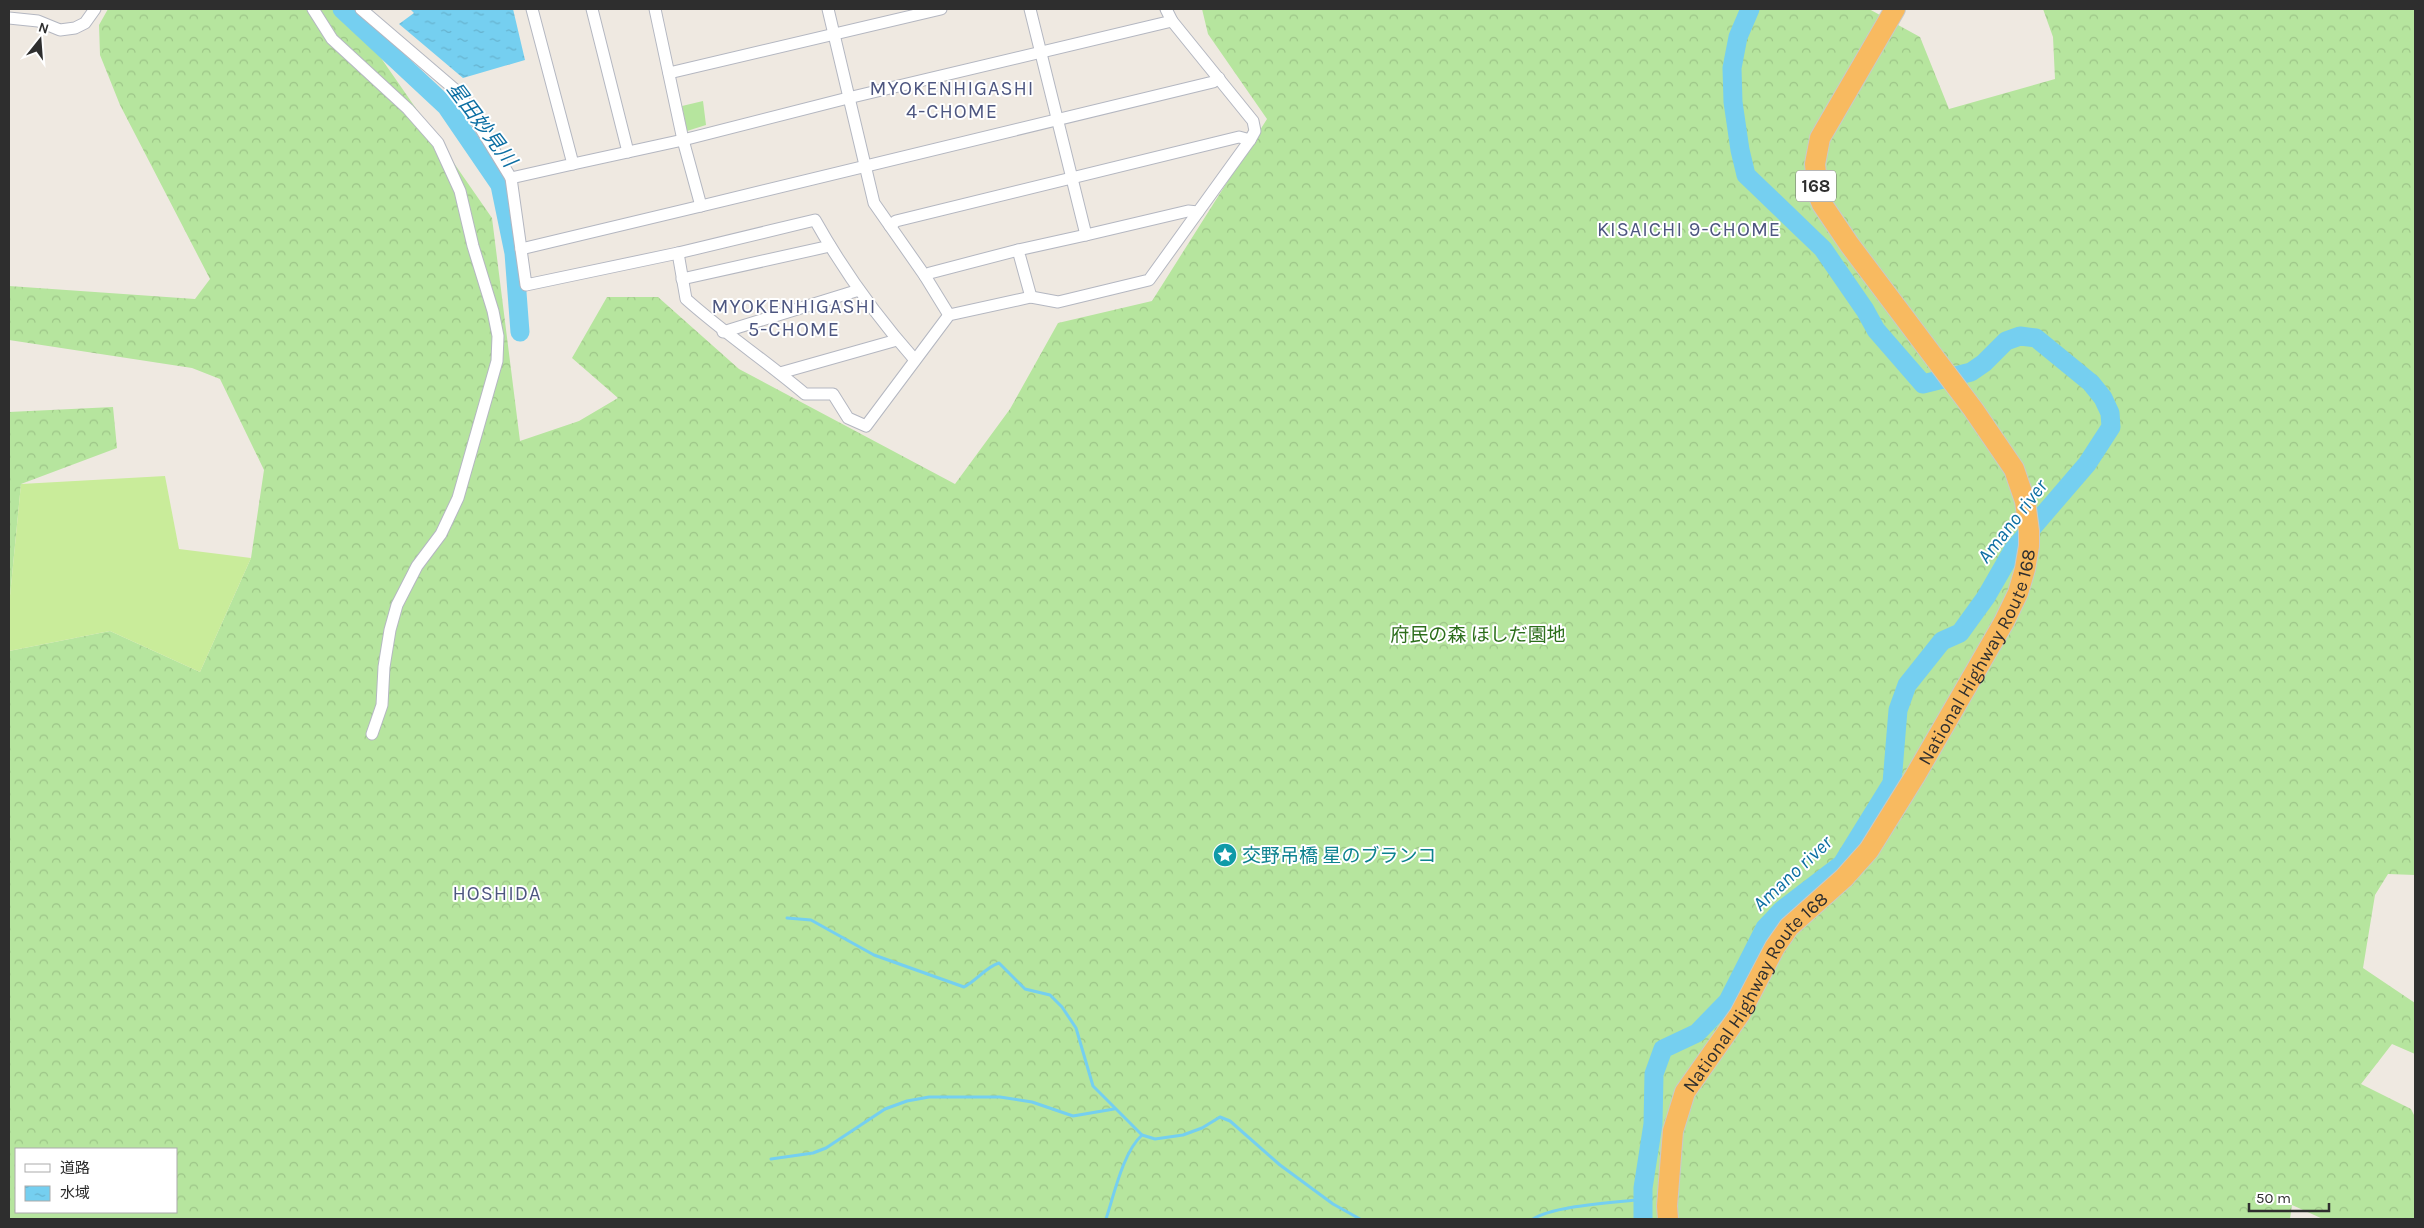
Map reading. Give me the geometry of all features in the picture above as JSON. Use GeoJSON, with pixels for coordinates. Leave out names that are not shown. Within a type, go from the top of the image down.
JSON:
{"type":"FeatureCollection","features":[{"type":"Feature","properties":{"kind":"highway","name":"National Highway Route 168"},"geometry":{"type":"LineString","coordinates":[[1668,1219],[1667,1206],[1673,1131],[1684,1092],[1740,1014],[1788,927],[1844,878],[1869,850],[1915,776],[2004,622],[2018,594],[2025,569],[2029,546],[2025,501],[2014,469],[1959,390],[1883,290],[1822,204],[1815,181],[1815,164],[1820,138],[1895,9]]}},
{"type":"Feature","properties":{"kind":"street"},"geometry":{"type":"LineString","coordinates":[[9,18],[38,21],[60,30],[75,28],[86,23],[95,9]]}},
{"type":"Feature","properties":{"kind":"street"},"geometry":{"type":"LineString","coordinates":[[312,9],[332,39],[408,109],[438,142],[460,191],[472,246],[493,311],[498,336],[497,361],[458,498],[441,534],[417,566],[397,605],[390,630],[384,667],[382,705],[372,734]]}},
{"type":"Feature","properties":{"kind":"street"},"geometry":{"type":"LineString","coordinates":[[363,9],[459,93],[511,178],[526,285],[678,253],[816,220],[830,246],[859,290],[897,340],[915,360]]}},
{"type":"Feature","properties":{"kind":"street"},"geometry":{"type":"LineString","coordinates":[[532,9],[573,164]]}},
{"type":"Feature","properties":{"kind":"street"},"geometry":{"type":"LineString","coordinates":[[592,9],[628,152]]}},
{"type":"Feature","properties":{"kind":"street"},"geometry":{"type":"LineString","coordinates":[[658,9],[683,140],[700,206]]}},
{"type":"Feature","properties":{"kind":"street"},"geometry":{"type":"LineString","coordinates":[[828,9],[874,203],[925,276],[949,315]]}},
{"type":"Feature","properties":{"kind":"street"},"geometry":{"type":"LineString","coordinates":[[669,73],[941,9]]}},
{"type":"Feature","properties":{"kind":"street"},"geometry":{"type":"LineString","coordinates":[[1030,9],[1056,121],[1086,235]]}},
{"type":"Feature","properties":{"kind":"street"},"geometry":{"type":"LineString","coordinates":[[678,253],[686,300],[723,332],[780,373],[805,394],[834,394],[848,418],[866,426],[949,315],[1031,297],[1058,302],[1149,280],[1250,140],[1255,131],[1253,120],[1172,21],[1166,9]]}},
{"type":"Feature","properties":{"kind":"street"},"geometry":{"type":"LineString","coordinates":[[511,178],[683,140],[848,98],[1041,54],[1172,21]]}},
{"type":"Feature","properties":{"kind":"street"},"geometry":{"type":"LineString","coordinates":[[521,250],[1056,121],[1213,82],[1219,78]]}},
{"type":"Feature","properties":{"kind":"street"},"geometry":{"type":"LineString","coordinates":[[890,226],[896,221],[1239,137],[1250,140]]}},
{"type":"Feature","properties":{"kind":"street"},"geometry":{"type":"LineString","coordinates":[[925,276],[930,272],[1018,250],[1188,211],[1198,212]]}},
{"type":"Feature","properties":{"kind":"street"},"geometry":{"type":"LineString","coordinates":[[682,279],[830,246]]}},
{"type":"Feature","properties":{"kind":"street"},"geometry":{"type":"LineString","coordinates":[[1018,250],[1031,297]]}},
{"type":"Feature","properties":{"kind":"street"},"geometry":{"type":"LineString","coordinates":[[723,332],[859,290]]}},
{"type":"Feature","properties":{"kind":"street"},"geometry":{"type":"LineString","coordinates":[[780,373],[897,340]]}},
{"type":"Feature","properties":{"kind":"green space","name":"府民の森 ほしだ園地"},"geometry":{"type":"Polygon","coordinates":[[[108,9],[347,9],[492,218],[520,441],[579,421],[618,398],[572,358],[607,297],[658,297],[739,369],[955,484],[1010,409],[1058,323],[1152,301],[1267,119],[1208,34],[1202,9],[1869,9],[1920,37],[1949,109],[2055,79],[2053,37],[2043,9],[2415,9],[2415,875],[2388,874],[2375,895],[2363,968],[2415,1003],[2415,1054],[2392,1044],[2361,1084],[2411,1109],[2415,1117],[2415,1219],[2323,1219],[2292,1205],[2290,1219],[9,1219],[9,651],[110,631],[200,672],[251,558],[264,470],[220,379],[192,368],[9,340],[9,286],[195,299],[210,279],[120,105],[100,55],[99,25],[108,9]]]}},
{"type":"Feature","properties":{"kind":"green space"},"geometry":{"type":"Polygon","coordinates":[[[703,101],[706,125],[687,131],[682,106],[703,101]]]}},
{"type":"Feature","properties":{"kind":"green space"},"geometry":{"type":"Polygon","coordinates":[[[113,407],[117,448],[21,484],[9,606],[9,412],[113,407]]]}},
{"type":"Feature","properties":{"kind":"green space"},"geometry":{"type":"Polygon","coordinates":[[[165,476],[179,549],[251,558],[200,672],[110,631],[9,651],[9,606],[21,484],[165,476]]]}},
{"type":"Feature","properties":{"kind":"water"},"geometry":{"type":"Polygon","coordinates":[[[410,9],[513,9],[525,60],[463,78],[399,24],[414,13],[410,9]]]}},
{"type":"Feature","properties":{"kind":"waterway","name":"星田妙見川"},"geometry":{"type":"LineString","coordinates":[[342,9],[446,106],[500,185],[514,253],[520,332]]}},
{"type":"Feature","properties":{"kind":"waterway","name":"Amano river"},"geometry":{"type":"LineString","coordinates":[[1643,1219],[1643,1188],[1653,1124],[1654,1074],[1663,1049],[1697,1033],[1728,1001],[1765,928],[1782,910],[1842,864],[1892,783],[1898,710],[1907,685],[1942,641],[1960,633],[1986,597],[2013,550],[2087,464],[2111,427],[2110,413],[2103,398],[2091,383],[2036,338],[2020,336],[2006,341],[1984,363],[1971,372],[1923,384],[1876,330],[1865,310],[1823,249],[1746,175],[1740,150],[1733,102],[1732,68],[1738,37],[1750,9]]}},
{"type":"Feature","properties":{"kind":"waterway"},"geometry":{"type":"LineString","coordinates":[[787,918],[811,920],[874,955],[964,987],[990,967],[999,963],[1025,989],[1050,995],[1062,1007],[1076,1028],[1093,1086],[1142,1135],[1155,1139],[1183,1135],[1202,1128],[1220,1117],[1230,1121],[1280,1165],[1333,1204],[1360,1219]]}},
{"type":"Feature","properties":{"kind":"waterway"},"geometry":{"type":"LineString","coordinates":[[771,1159],[813,1153],[826,1148],[885,1109],[907,1101],[929,1097],[1000,1097],[1032,1102],[1073,1116],[1114,1109]]}},
{"type":"Feature","properties":{"kind":"waterway"},"geometry":{"type":"LineString","coordinates":[[1106,1219],[1124,1163],[1129,1152],[1142,1135]]}},
{"type":"Feature","properties":{"kind":"waterway"},"geometry":{"type":"LineString","coordinates":[[1533,1219],[1543,1214],[1586,1205],[1643,1199]]}},
{"type":"Feature","properties":{"kind":"place","name":"交野吊橋 星のブランコ"},"geometry":{"type":"Point","coordinates":[1225,855]}},
{"type":"Feature","properties":{"kind":"district","name":"MYOKENHIGASHI 4-CHOME"},"geometry":{"type":"Point","coordinates":[952,100]}},
{"type":"Feature","properties":{"kind":"district","name":"KISAICHI 9-CHOME"},"geometry":{"type":"Point","coordinates":[1689,229]}},
{"type":"Feature","properties":{"kind":"district","name":"MYOKENHIGASHI 5-CHOME"},"geometry":{"type":"Point","coordinates":[794,318]}},
{"type":"Feature","properties":{"kind":"district","name":"HOSHIDA"},"geometry":{"type":"Point","coordinates":[497,893]}}]}
